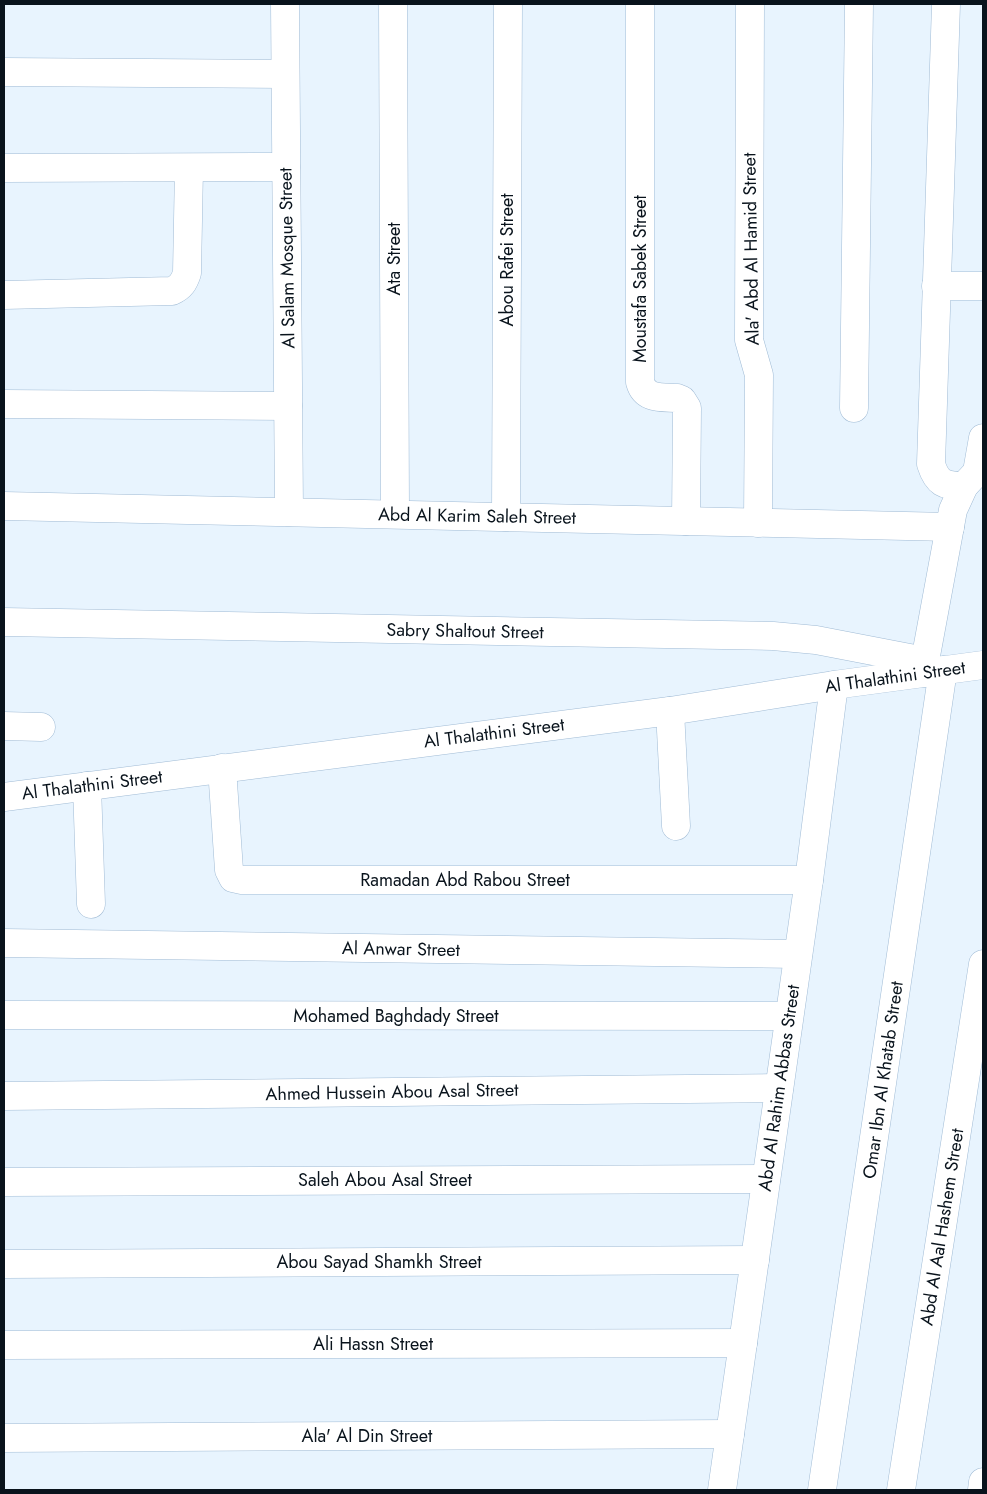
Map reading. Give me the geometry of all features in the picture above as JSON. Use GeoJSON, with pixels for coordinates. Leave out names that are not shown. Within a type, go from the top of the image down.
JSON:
{"type":"FeatureCollection","features":[{"type":"Feature","properties":{"kind":"street","name":"Al Salam Mosque Street"},"geometry":{"type":"LineString","coordinates":[[285,4],[289,512]]}},
{"type":"Feature","properties":{"kind":"street","name":"Ata Street"},"geometry":{"type":"LineString","coordinates":[[393,4],[395,514]]}},
{"type":"Feature","properties":{"kind":"street","name":"Abou Rafei Street"},"geometry":{"type":"LineString","coordinates":[[506,517],[508,4]]}},
{"type":"Feature","properties":{"kind":"street","name":"Moustafa Sabek Street"},"geometry":{"type":"LineString","coordinates":[[640,4],[640,382],[644,392],[648,395],[677,398],[682,400],[688,408],[686,521]]}},
{"type":"Feature","properties":{"kind":"street","name":"Ala' Abd Al Hamid Street"},"geometry":{"type":"LineString","coordinates":[[750,4],[749,340],[759,376],[758,523]]}},
{"type":"Feature","properties":{"kind":"street"},"geometry":{"type":"LineString","coordinates":[[854,408],[859,4]]}},
{"type":"Feature","properties":{"kind":"street"},"geometry":{"type":"LineString","coordinates":[[946,4],[931,464],[935,477],[953,486],[964,486]]}},
{"type":"Feature","properties":{"kind":"street"},"geometry":{"type":"LineString","coordinates":[[4,72],[285,74]]}},
{"type":"Feature","properties":{"kind":"street"},"geometry":{"type":"LineString","coordinates":[[4,168],[286,167]]}},
{"type":"Feature","properties":{"kind":"street"},"geometry":{"type":"LineString","coordinates":[[4,295],[172,291],[178,288],[187,273],[189,168]]}},
{"type":"Feature","properties":{"kind":"street"},"geometry":{"type":"LineString","coordinates":[[936,286],[983,286]]}},
{"type":"Feature","properties":{"kind":"street"},"geometry":{"type":"LineString","coordinates":[[4,404],[288,406]]}},
{"type":"Feature","properties":{"kind":"street","name":"Omar Ibn Al Khatab Street"},"geometry":{"type":"LineString","coordinates":[[822,1490],[950,527],[953,510],[964,486],[977,472],[983,438]]}},
{"type":"Feature","properties":{"kind":"street","name":"Abd Al Karim Saleh Street"},"geometry":{"type":"LineString","coordinates":[[4,506],[950,527]]}},
{"type":"Feature","properties":{"kind":"street","name":"Sabry Shaltout Street"},"geometry":{"type":"LineString","coordinates":[[4,622],[773,636],[816,640],[931,668]]}},
{"type":"Feature","properties":{"kind":"street","name":"Al Thalathini Street"},"geometry":{"type":"LineString","coordinates":[[4,797],[670,711],[931,668],[983,664]]}},
{"type":"Feature","properties":{"kind":"street","name":"Abd Al Rahim Abbas Street"},"geometry":{"type":"LineString","coordinates":[[722,1490],[809,880],[834,685]]}},
{"type":"Feature","properties":{"kind":"street"},"geometry":{"type":"LineString","coordinates":[[670,711],[676,826]]}},
{"type":"Feature","properties":{"kind":"street"},"geometry":{"type":"LineString","coordinates":[[4,726],[41,727]]}},
{"type":"Feature","properties":{"kind":"street","name":"Ramadan Abd Rabou Street"},"geometry":{"type":"LineString","coordinates":[[222,768],[229,870],[233,878],[242,880],[809,880]]}},
{"type":"Feature","properties":{"kind":"street"},"geometry":{"type":"LineString","coordinates":[[87,786],[91,904]]}},
{"type":"Feature","properties":{"kind":"street","name":"Al Anwar Street"},"geometry":{"type":"LineString","coordinates":[[4,943],[798,954]]}},
{"type":"Feature","properties":{"kind":"street","name":"Abd Al Aal Hashem Street"},"geometry":{"type":"LineString","coordinates":[[901,1490],[983,964]]}},
{"type":"Feature","properties":{"kind":"street","name":"Mohamed Baghdady Street"},"geometry":{"type":"LineString","coordinates":[[4,1015],[789,1016]]}},
{"type":"Feature","properties":{"kind":"street","name":"Ahmed Hussein Abou Asal Street"},"geometry":{"type":"LineString","coordinates":[[4,1096],[779,1088]]}},
{"type":"Feature","properties":{"kind":"street","name":"Saleh Abou Asal Street"},"geometry":{"type":"LineString","coordinates":[[4,1182],[766,1179]]}},
{"type":"Feature","properties":{"kind":"street","name":"Abou Sayad Shamkh Street"},"geometry":{"type":"LineString","coordinates":[[4,1264],[755,1260]]}},
{"type":"Feature","properties":{"kind":"street","name":"Ali Hassn Street"},"geometry":{"type":"LineString","coordinates":[[4,1345],[743,1343]]}},
{"type":"Feature","properties":{"kind":"street","name":"Ala' Al Din Street"},"geometry":{"type":"LineString","coordinates":[[4,1438],[730,1434]]}},
{"type":"Feature","properties":{"kind":"street"},"geometry":{"type":"LineString","coordinates":[[982,1490],[983,1482]]}}]}
